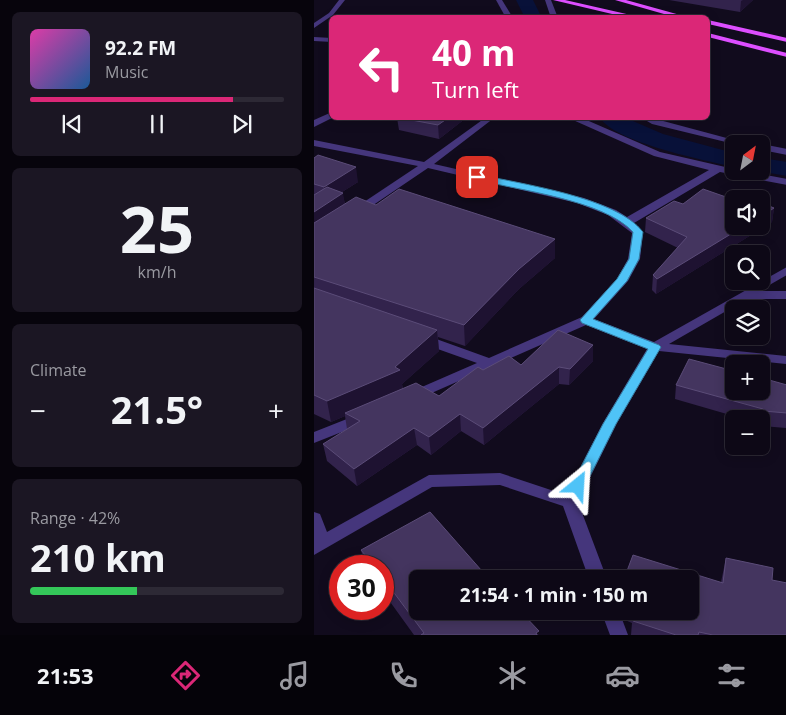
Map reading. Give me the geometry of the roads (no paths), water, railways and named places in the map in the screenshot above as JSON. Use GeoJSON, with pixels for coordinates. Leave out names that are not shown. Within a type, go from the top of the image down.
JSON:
{"type":"FeatureCollection","features":[{"type":"Feature","properties":{"kind":"main road"},"geometry":{"type":"LineString","coordinates":[[556,0],[627,15]]}},
{"type":"Feature","properties":{"kind":"main road"},"geometry":{"type":"LineString","coordinates":[[618,0],[676,15]]}},
{"type":"Feature","properties":{"kind":"main road"},"geometry":{"type":"LineString","coordinates":[[710,22],[786,40]]}},
{"type":"Feature","properties":{"kind":"main road"},"geometry":{"type":"LineString","coordinates":[[710,36],[786,55]]}},
{"type":"Feature","properties":{"kind":"street"},"geometry":{"type":"LineString","coordinates":[[330,15],[342,0]]}},
{"type":"Feature","properties":{"kind":"street"},"geometry":{"type":"LineString","coordinates":[[499,0],[509,15]]}},
{"type":"Feature","properties":{"kind":"street"},"geometry":{"type":"LineString","coordinates":[[548,0],[554,15]]}},
{"type":"Feature","properties":{"kind":"street"},"geometry":{"type":"LineString","coordinates":[[314,26],[329,15]]}},
{"type":"Feature","properties":{"kind":"street"},"geometry":{"type":"LineString","coordinates":[[314,40],[329,40]]}},
{"type":"Feature","properties":{"kind":"street"},"geometry":{"type":"LineString","coordinates":[[314,124],[329,116]]}},
{"type":"Feature","properties":{"kind":"street"},"geometry":{"type":"LineString","coordinates":[[346,218],[426,165],[487,120]]}},
{"type":"Feature","properties":{"kind":"street"},"geometry":{"type":"LineString","coordinates":[[580,120],[656,154],[717,170],[786,182]]}},
{"type":"Feature","properties":{"kind":"street"},"geometry":{"type":"LineString","coordinates":[[650,120],[725,139]]}},
{"type":"Feature","properties":{"kind":"street"},"geometry":{"type":"LineString","coordinates":[[314,143],[426,165],[577,200],[629,221],[638,232],[634,259],[622,281],[586,320],[402,400]]}},
{"type":"Feature","properties":{"kind":"street"},"geometry":{"type":"LineString","coordinates":[[770,149],[786,152]]}},
{"type":"Feature","properties":{"kind":"street"},"geometry":{"type":"LineString","coordinates":[[629,221],[717,170]]}},
{"type":"Feature","properties":{"kind":"street"},"geometry":{"type":"LineString","coordinates":[[595,570],[570,502],[610,424],[655,347],[786,270]]}},
{"type":"Feature","properties":{"kind":"street"},"geometry":{"type":"LineString","coordinates":[[746,295],[786,295]]}},
{"type":"Feature","properties":{"kind":"street"},"geometry":{"type":"LineString","coordinates":[[586,320],[655,347],[786,360]]}},
{"type":"Feature","properties":{"kind":"street"},"geometry":{"type":"LineString","coordinates":[[407,334],[491,362]]}},
{"type":"Feature","properties":{"kind":"street"},"geometry":{"type":"LineString","coordinates":[[314,438],[376,412]]}},
{"type":"Feature","properties":{"kind":"street"},"geometry":{"type":"LineString","coordinates":[[314,518],[318,545],[429,481],[500,479],[570,502]]}},
{"type":"Feature","properties":{"kind":"street"},"geometry":{"type":"LineString","coordinates":[[613,620],[618,635]]}},
{"type":"Feature","properties":{"kind":"waterway"},"geometry":{"type":"LineString","coordinates":[[524,0],[533,15]]}},
{"type":"Feature","properties":{"kind":"waterway"},"geometry":{"type":"LineString","coordinates":[[614,120],[655,139],[725,158]]}},
{"type":"Feature","properties":{"kind":"waterway"},"geometry":{"type":"LineString","coordinates":[[770,166],[787,169]]}}]}
